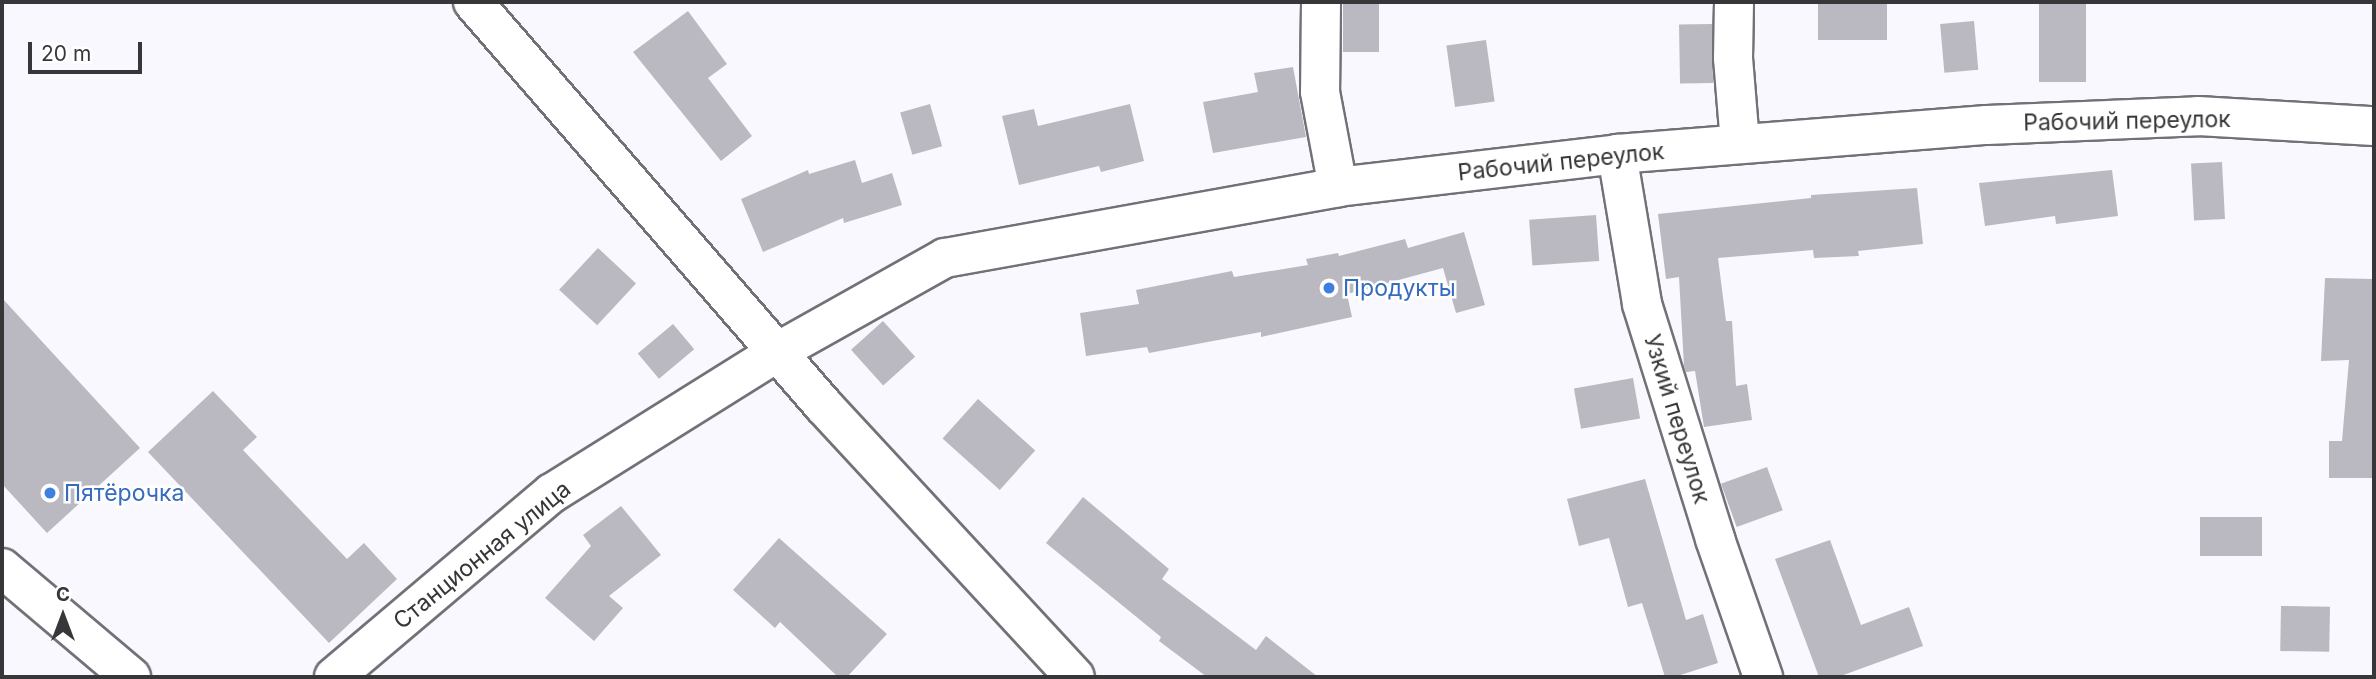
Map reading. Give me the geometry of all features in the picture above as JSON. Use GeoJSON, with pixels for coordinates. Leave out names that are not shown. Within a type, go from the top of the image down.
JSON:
{"type":"FeatureCollection","features":[{"type":"Feature","properties":{"kind":"street"},"geometry":{"type":"LineString","coordinates":[[473,2],[779,351],[824,406],[1075,677]]}},
{"type":"Feature","properties":{"kind":"street"},"geometry":{"type":"LineString","coordinates":[[1321,2],[1320,92],[1338,187]]}},
{"type":"Feature","properties":{"kind":"street"},"geometry":{"type":"LineString","coordinates":[[1734,2],[1733,58],[1740,145]]}},
{"type":"Feature","properties":{"kind":"street","name":"Рабочий переулок"},"geometry":{"type":"LineString","coordinates":[[779,351],[945,258],[1338,187],[1617,154],[1987,125],[2198,116],[2374,126]]}},
{"type":"Feature","properties":{"kind":"street","name":"Узкий переулок"},"geometry":{"type":"LineString","coordinates":[[1617,154],[1642,304],[1715,539],[1763,677]]}},
{"type":"Feature","properties":{"kind":"street","name":"Станционная улица"},"geometry":{"type":"LineString","coordinates":[[334,677],[552,493],[779,351]]}},
{"type":"Feature","properties":{"kind":"street"},"geometry":{"type":"LineString","coordinates":[[2,568],[131,677]]}},
{"type":"Feature","properties":{"kind":"building"},"geometry":{"type":"Polygon","coordinates":[[[1343,2],[1379,2],[1379,52],[1343,52],[1343,2]]]}},
{"type":"Feature","properties":{"kind":"building"},"geometry":{"type":"Polygon","coordinates":[[[1818,2],[1887,2],[1887,40],[1818,40],[1818,2]]]}},
{"type":"Feature","properties":{"kind":"building"},"geometry":{"type":"Polygon","coordinates":[[[2039,2],[2086,2],[2086,82],[2039,82],[2039,2]]]}},
{"type":"Feature","properties":{"kind":"building"},"geometry":{"type":"Polygon","coordinates":[[[688,11],[727,64],[708,78],[752,136],[721,161],[633,52],[688,11]]]}},
{"type":"Feature","properties":{"kind":"building"},"geometry":{"type":"Polygon","coordinates":[[[1974,21],[1978,70],[1944,73],[1940,24],[1974,21]]]}},
{"type":"Feature","properties":{"kind":"building"},"geometry":{"type":"Polygon","coordinates":[[[1712,24],[1713,83],[1680,84],[1679,25],[1712,24]]]}},
{"type":"Feature","properties":{"kind":"building"},"geometry":{"type":"Polygon","coordinates":[[[1486,40],[1495,101],[1455,107],[1446,46],[1486,40]]]}},
{"type":"Feature","properties":{"kind":"building"},"geometry":{"type":"Polygon","coordinates":[[[1293,67],[1306,137],[1213,153],[1203,102],[1258,92],[1254,73],[1293,67]]]}},
{"type":"Feature","properties":{"kind":"building"},"geometry":{"type":"Polygon","coordinates":[[[930,104],[942,146],[912,155],[900,113],[930,104]]]}},
{"type":"Feature","properties":{"kind":"building"},"geometry":{"type":"Polygon","coordinates":[[[1130,104],[1144,161],[1101,172],[1099,166],[1019,185],[1002,116],[1034,109],[1038,126],[1130,104]]]}},
{"type":"Feature","properties":{"kind":"building"},"geometry":{"type":"Polygon","coordinates":[[[855,160],[862,183],[892,173],[902,205],[844,223],[843,218],[763,252],[741,199],[808,170],[809,174],[855,160]]]}},
{"type":"Feature","properties":{"kind":"building"},"geometry":{"type":"Polygon","coordinates":[[[2222,162],[2225,219],[2194,221],[2191,164],[2222,162]]]}},
{"type":"Feature","properties":{"kind":"building"},"geometry":{"type":"Polygon","coordinates":[[[2112,170],[2118,216],[2056,224],[2055,216],[1985,226],[1979,183],[2112,170]]]}},
{"type":"Feature","properties":{"kind":"building"},"geometry":{"type":"Polygon","coordinates":[[[1917,188],[1923,244],[1858,251],[1859,256],[1814,258],[1813,250],[1718,258],[1726,321],[1732,321],[1736,386],[1747,384],[1752,420],[1704,427],[1695,371],[1686,372],[1684,366],[1679,277],[1666,279],[1658,214],[1811,198],[1811,195],[1917,188]]]}},
{"type":"Feature","properties":{"kind":"building"},"geometry":{"type":"Polygon","coordinates":[[[1596,215],[1599,261],[1532,266],[1529,220],[1596,215]]]}},
{"type":"Feature","properties":{"kind":"building"},"geometry":{"type":"Polygon","coordinates":[[[1464,232],[1485,305],[1456,313],[1443,268],[1347,294],[1352,317],[1261,337],[1261,332],[1149,353],[1147,347],[1086,356],[1080,313],[1139,304],[1136,290],[1232,271],[1234,277],[1308,265],[1306,259],[1338,253],[1339,256],[1405,239],[1408,248],[1464,232]]]}},
{"type":"Feature","properties":{"kind":"building"},"geometry":{"type":"Polygon","coordinates":[[[598,248],[636,283],[597,325],[559,290],[598,248]]]}},
{"type":"Feature","properties":{"kind":"building"},"geometry":{"type":"Polygon","coordinates":[[[2325,278],[2374,279],[2374,478],[2329,478],[2329,441],[2342,441],[2349,360],[2321,361],[2325,278]]]}},
{"type":"Feature","properties":{"kind":"building"},"geometry":{"type":"Polygon","coordinates":[[[2,298],[140,448],[47,533],[2,484],[2,298]]]}},
{"type":"Feature","properties":{"kind":"building"},"geometry":{"type":"Polygon","coordinates":[[[883,321],[915,357],[883,385],[851,350],[883,321]]]}},
{"type":"Feature","properties":{"kind":"building"},"geometry":{"type":"Polygon","coordinates":[[[673,324],[694,349],[659,379],[638,354],[673,324]]]}},
{"type":"Feature","properties":{"kind":"building"},"geometry":{"type":"Polygon","coordinates":[[[1633,378],[1640,418],[1581,429],[1574,388],[1633,378]]]}},
{"type":"Feature","properties":{"kind":"building"},"geometry":{"type":"Polygon","coordinates":[[[213,391],[257,437],[243,450],[347,559],[364,543],[397,579],[329,643],[148,452],[213,391]]]}},
{"type":"Feature","properties":{"kind":"building"},"geometry":{"type":"Polygon","coordinates":[[[978,399],[1035,451],[1000,490],[943,438],[978,399]]]}},
{"type":"Feature","properties":{"kind":"building"},"geometry":{"type":"Polygon","coordinates":[[[1767,467],[1783,510],[1737,527],[1721,484],[1767,467]]]}},
{"type":"Feature","properties":{"kind":"building"},"geometry":{"type":"Polygon","coordinates":[[[1645,479],[1686,620],[1703,614],[1718,663],[1674,677],[1665,677],[1642,603],[1628,607],[1609,538],[1579,546],[1567,499],[1645,479]]]}},
{"type":"Feature","properties":{"kind":"building"},"geometry":{"type":"Polygon","coordinates":[[[1083,497],[1169,569],[1162,579],[1256,650],[1266,636],[1318,677],[1207,677],[1159,641],[1161,637],[1046,543],[1083,497]]]}},
{"type":"Feature","properties":{"kind":"building"},"geometry":{"type":"Polygon","coordinates":[[[621,506],[661,555],[609,596],[623,608],[594,641],[545,598],[591,546],[583,535],[621,506]]]}},
{"type":"Feature","properties":{"kind":"building"},"geometry":{"type":"Polygon","coordinates":[[[2200,517],[2262,517],[2262,556],[2200,556],[2200,517]]]}},
{"type":"Feature","properties":{"kind":"building"},"geometry":{"type":"Polygon","coordinates":[[[779,538],[887,634],[847,677],[838,677],[780,622],[775,628],[733,590],[779,538]]]}},
{"type":"Feature","properties":{"kind":"building"},"geometry":{"type":"Polygon","coordinates":[[[1830,540],[1861,625],[1909,607],[1923,646],[1838,677],[1819,677],[1775,559],[1830,540]]]}},
{"type":"Feature","properties":{"kind":"building"},"geometry":{"type":"Polygon","coordinates":[[[2281,606],[2330,607],[2329,652],[2280,651],[2281,606]]]}},
{"type":"Feature","properties":{"kind":"place","name":"Продукты"},"geometry":{"type":"Point","coordinates":[1329,288]}},
{"type":"Feature","properties":{"kind":"place","name":"Пятёрочка"},"geometry":{"type":"Point","coordinates":[50,493]}}]}
